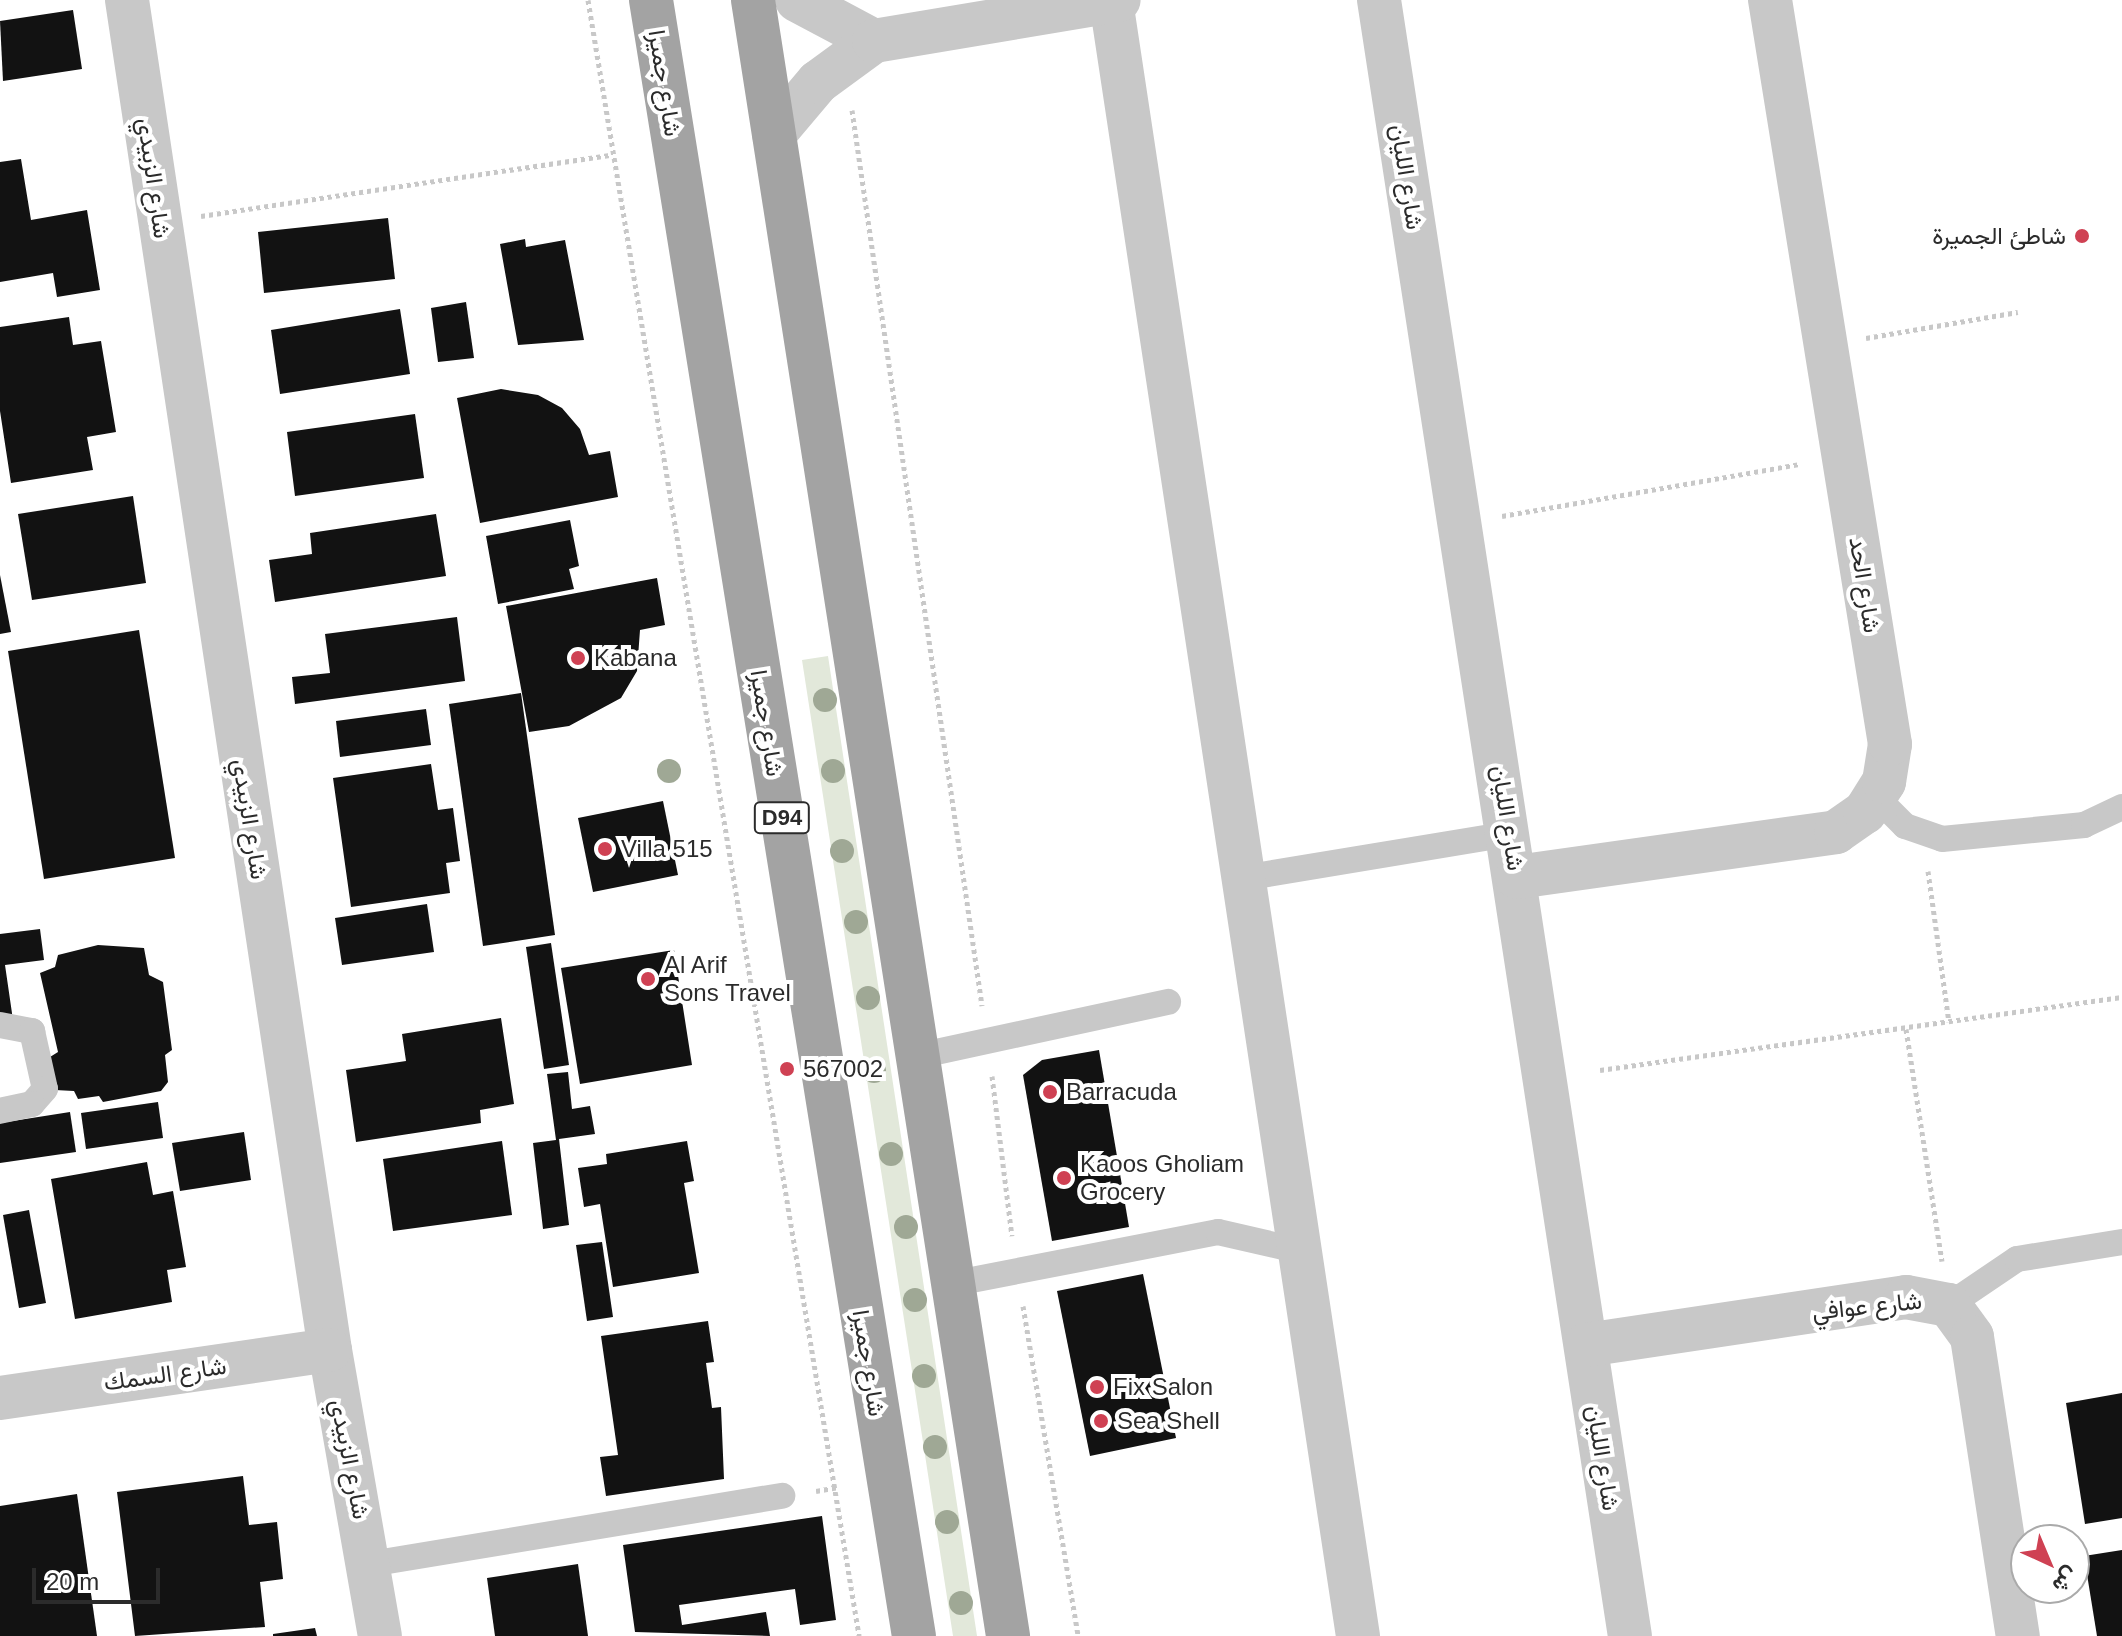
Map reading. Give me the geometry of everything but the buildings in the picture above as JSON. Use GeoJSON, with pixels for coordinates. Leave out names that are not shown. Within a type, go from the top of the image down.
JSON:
{"type":"FeatureCollection","features":[{"type":"Feature","properties":{"kind":"main road","name":"شارع جميرا"},"geometry":{"type":"LineString","coordinates":[[651,0],[914,1636]]}},
{"type":"Feature","properties":{"kind":"main road"},"geometry":{"type":"LineString","coordinates":[[753,0],[913,1057],[1008,1636]]}},
{"type":"Feature","properties":{"kind":"street"},"geometry":{"type":"LineString","coordinates":[[797,0],[859,50]]}},
{"type":"Feature","properties":{"kind":"street","name":"شارع الليان"},"geometry":{"type":"LineString","coordinates":[[1379,0],[1517,877],[1630,1636]]}},
{"type":"Feature","properties":{"kind":"street","name":"شارع الحد"},"geometry":{"type":"LineString","coordinates":[[1770,0],[1890,744],[1876,797]]}},
{"type":"Feature","properties":{"kind":"street","name":"شارع الزبيدي"},"geometry":{"type":"LineString","coordinates":[[134,1],[160,222],[330,1350],[370,1564],[380,1636]]}},
{"type":"Feature","properties":{"kind":"street"},"geometry":{"type":"LineString","coordinates":[[774,134],[859,50],[1115,1],[1358,1636]]}},
{"type":"Feature","properties":{"kind":"street"},"geometry":{"type":"LineString","coordinates":[[1517,877],[1836,832],[1876,797]]}},
{"type":"Feature","properties":{"kind":"street","name":"شارع عوافي"},"geometry":{"type":"LineString","coordinates":[[1586,1345],[1906,1297],[1949,1305],[1972,1337],[2018,1636]]}},
{"type":"Feature","properties":{"kind":"street","name":"شارع السمك"},"geometry":{"type":"LineString","coordinates":[[0,1398],[330,1350]]}},
{"type":"Feature","properties":{"kind":"lane"},"geometry":{"type":"LineString","coordinates":[[1876,797],[1922,834],[1968,839],[2084,825],[2122,807]]}},
{"type":"Feature","properties":{"kind":"lane"},"geometry":{"type":"LineString","coordinates":[[1243,878],[1510,834]]}},
{"type":"Feature","properties":{"kind":"lane"},"geometry":{"type":"LineString","coordinates":[[913,1057],[1168,1002]]}},
{"type":"Feature","properties":{"kind":"lane"},"geometry":{"type":"LineString","coordinates":[[0,1025],[32,1031],[45,1089],[32,1104],[0,1111]]}},
{"type":"Feature","properties":{"kind":"lane"},"geometry":{"type":"LineString","coordinates":[[951,1284],[1218,1232],[1300,1251]]}},
{"type":"Feature","properties":{"kind":"lane"},"geometry":{"type":"LineString","coordinates":[[1949,1305],[2017,1259],[2122,1242]]}},
{"type":"Feature","properties":{"kind":"lane"},"geometry":{"type":"LineString","coordinates":[[370,1564],[782,1496]]}},
{"type":"Feature","properties":{"kind":"path"},"geometry":{"type":"LineString","coordinates":[[588,0],[611,155],[839,1487],[859,1636]]}},
{"type":"Feature","properties":{"kind":"path"},"geometry":{"type":"LineString","coordinates":[[859,50],[1017,1271],[1078,1636]]}},
{"type":"Feature","properties":{"kind":"path"},"geometry":{"type":"LineString","coordinates":[[160,222],[611,155]]}},
{"type":"Feature","properties":{"kind":"path"},"geometry":{"type":"LineString","coordinates":[[1826,344],[2018,312]]}},
{"type":"Feature","properties":{"kind":"path"},"geometry":{"type":"LineString","coordinates":[[1461,523],[1844,457]]}},
{"type":"Feature","properties":{"kind":"path"},"geometry":{"type":"LineString","coordinates":[[1922,834],[1949,1022]]}},
{"type":"Feature","properties":{"kind":"path"},"geometry":{"type":"LineString","coordinates":[[1600,1070],[2122,997]]}},
{"type":"Feature","properties":{"kind":"path"},"geometry":{"type":"LineString","coordinates":[[1906,1029],[1949,1305]]}},
{"type":"Feature","properties":{"kind":"shaded area"},"geometry":{"type":"Polygon","coordinates":[[[828,656],[977,1636],[953,1636],[802,660],[828,656]]]}},
{"type":"Feature","properties":{"kind":"place","name":"شاطئ الجميرة"},"geometry":{"type":"Point","coordinates":[2082,236]}},
{"type":"Feature","properties":{"kind":"place","name":"Kabana"},"geometry":{"type":"Point","coordinates":[578,658]}},
{"type":"Feature","properties":{"kind":"place","name":"Villa 515"},"geometry":{"type":"Point","coordinates":[605,849]}},
{"type":"Feature","properties":{"kind":"place","name":"Al Arif Sons Travel"},"geometry":{"type":"Point","coordinates":[648,979]}},
{"type":"Feature","properties":{"kind":"place","name":"567002"},"geometry":{"type":"Point","coordinates":[787,1069]}},
{"type":"Feature","properties":{"kind":"place","name":"Barracuda"},"geometry":{"type":"Point","coordinates":[1050,1092]}},
{"type":"Feature","properties":{"kind":"place","name":"Kaoos Gholiam Grocery"},"geometry":{"type":"Point","coordinates":[1064,1178]}},
{"type":"Feature","properties":{"kind":"place","name":"Fix Salon"},"geometry":{"type":"Point","coordinates":[1097,1387]}},
{"type":"Feature","properties":{"kind":"place","name":"Sea Shell"},"geometry":{"type":"Point","coordinates":[1101,1421]}}]}
